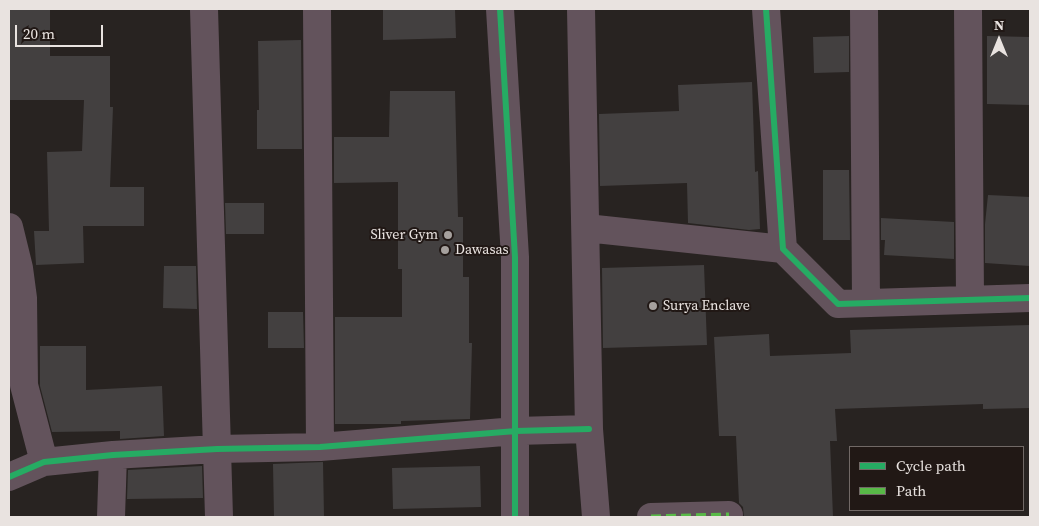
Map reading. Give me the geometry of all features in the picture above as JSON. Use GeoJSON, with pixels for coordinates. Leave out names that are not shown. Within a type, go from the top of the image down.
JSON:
{"type":"FeatureCollection","features":[{"type":"Feature","properties":{"kind":"street"},"geometry":{"type":"LineString","coordinates":[[204,9],[219,517]]}},
{"type":"Feature","properties":{"kind":"street"},"geometry":{"type":"LineString","coordinates":[[317,9],[320,447]]}},
{"type":"Feature","properties":{"kind":"street"},"geometry":{"type":"LineString","coordinates":[[500,9],[516,256],[515,517]]}},
{"type":"Feature","properties":{"kind":"street"},"geometry":{"type":"LineString","coordinates":[[581,9],[589,429],[596,517]]}},
{"type":"Feature","properties":{"kind":"street"},"geometry":{"type":"LineString","coordinates":[[766,9],[783,249]]}},
{"type":"Feature","properties":{"kind":"street"},"geometry":{"type":"LineString","coordinates":[[864,9],[866,303]]}},
{"type":"Feature","properties":{"kind":"street"},"geometry":{"type":"LineString","coordinates":[[968,9],[970,299]]}},
{"type":"Feature","properties":{"kind":"street"},"geometry":{"type":"LineString","coordinates":[[9,227],[24,298],[17,380],[44,462]]}},
{"type":"Feature","properties":{"kind":"street"},"geometry":{"type":"LineString","coordinates":[[586,228],[783,249],[838,304],[1030,298]]}},
{"type":"Feature","properties":{"kind":"street"},"geometry":{"type":"LineString","coordinates":[[9,477],[44,462],[113,455],[217,449],[320,447],[516,431],[589,429]]}},
{"type":"Feature","properties":{"kind":"street"},"geometry":{"type":"LineString","coordinates":[[111,517],[113,455]]}},
{"type":"Feature","properties":{"kind":"street"},"geometry":{"type":"LineString","coordinates":[[651,517],[729,515]]}},
{"type":"Feature","properties":{"kind":"building"},"geometry":{"type":"Polygon","coordinates":[[[9,9],[50,9],[50,56],[110,56],[110,107],[113,107],[110,187],[144,187],[144,226],[83,226],[84,263],[36,265],[34,231],[49,231],[47,152],[82,151],[84,100],[9,100],[9,9]]]}},
{"type":"Feature","properties":{"kind":"building"},"geometry":{"type":"Polygon","coordinates":[[[383,9],[455,9],[456,38],[383,40],[383,9]]]}},
{"type":"Feature","properties":{"kind":"building"},"geometry":{"type":"Polygon","coordinates":[[[849,36],[849,72],[814,73],[813,37],[849,36]]]}},
{"type":"Feature","properties":{"kind":"building"},"geometry":{"type":"Polygon","coordinates":[[[987,36],[1030,37],[1030,105],[987,104],[987,36]]]}},
{"type":"Feature","properties":{"kind":"building"},"geometry":{"type":"Polygon","coordinates":[[[301,40],[302,149],[257,149],[257,110],[259,110],[258,41],[301,40]]]}},
{"type":"Feature","properties":{"kind":"building"},"geometry":{"type":"Polygon","coordinates":[[[752,82],[755,172],[758,171],[760,229],[749,230],[688,223],[687,183],[600,186],[599,114],[679,111],[678,85],[752,82]]]}},
{"type":"Feature","properties":{"kind":"building"},"geometry":{"type":"Polygon","coordinates":[[[390,91],[455,91],[458,217],[463,217],[463,277],[469,277],[469,343],[472,343],[470,419],[401,421],[401,424],[335,424],[335,317],[402,317],[402,269],[398,269],[398,182],[334,183],[334,137],[389,137],[390,91]]]}},
{"type":"Feature","properties":{"kind":"building"},"geometry":{"type":"Polygon","coordinates":[[[823,170],[849,170],[850,240],[823,240],[823,170]]]}},
{"type":"Feature","properties":{"kind":"building"},"geometry":{"type":"Polygon","coordinates":[[[988,195],[1030,197],[1030,266],[985,263],[985,224],[988,195]]]}},
{"type":"Feature","properties":{"kind":"building"},"geometry":{"type":"Polygon","coordinates":[[[225,203],[264,203],[264,234],[226,234],[225,203]]]}},
{"type":"Feature","properties":{"kind":"building"},"geometry":{"type":"Polygon","coordinates":[[[881,218],[954,222],[954,259],[884,255],[885,240],[881,240],[881,218]]]}},
{"type":"Feature","properties":{"kind":"building","name":"Surya Enclave"},"geometry":{"type":"Polygon","coordinates":[[[704,265],[707,345],[603,348],[602,268],[704,265]]]}},
{"type":"Feature","properties":{"kind":"building"},"geometry":{"type":"Polygon","coordinates":[[[164,266],[196,266],[197,309],[163,308],[164,266]]]}},
{"type":"Feature","properties":{"kind":"building"},"geometry":{"type":"Polygon","coordinates":[[[268,312],[303,312],[304,348],[268,348],[268,312]]]}},
{"type":"Feature","properties":{"kind":"building"},"geometry":{"type":"Polygon","coordinates":[[[1030,325],[1030,408],[983,409],[983,404],[835,409],[837,441],[830,441],[833,517],[744,517],[743,507],[739,503],[736,436],[719,436],[714,337],[769,334],[770,356],[851,353],[850,330],[1030,325]]]}},
{"type":"Feature","properties":{"kind":"building"},"geometry":{"type":"Polygon","coordinates":[[[40,346],[86,346],[86,390],[162,386],[164,436],[120,439],[120,431],[52,432],[40,386],[40,346]]]}},
{"type":"Feature","properties":{"kind":"building"},"geometry":{"type":"Polygon","coordinates":[[[323,462],[324,517],[274,517],[273,464],[323,462]]]}},
{"type":"Feature","properties":{"kind":"building"},"geometry":{"type":"Polygon","coordinates":[[[202,466],[203,498],[127,499],[128,470],[202,466]]]}},
{"type":"Feature","properties":{"kind":"building"},"geometry":{"type":"Polygon","coordinates":[[[480,466],[481,507],[393,509],[392,468],[480,466]]]}},
{"type":"Feature","properties":{"kind":"marked path"},"geometry":{"type":"LineString","coordinates":[[651,517],[729,515]]}},
{"type":"Feature","properties":{"kind":"cycle path"},"geometry":{"type":"LineString","coordinates":[[500,9],[515,257],[515,517]]}},
{"type":"Feature","properties":{"kind":"cycle path"},"geometry":{"type":"LineString","coordinates":[[766,9],[783,249],[838,304],[1030,298]]}},
{"type":"Feature","properties":{"kind":"cycle path"},"geometry":{"type":"LineString","coordinates":[[9,477],[44,462],[113,455],[217,449],[320,447],[516,431],[589,429]]}},
{"type":"Feature","properties":{"kind":"place","name":"Sliver Gym"},"geometry":{"type":"Point","coordinates":[448,235]}},
{"type":"Feature","properties":{"kind":"place","name":"Dawasas"},"geometry":{"type":"Point","coordinates":[445,250]}},
{"type":"Feature","properties":{"kind":"place","name":"Surya Enclave"},"geometry":{"type":"Point","coordinates":[653,306]}}]}
